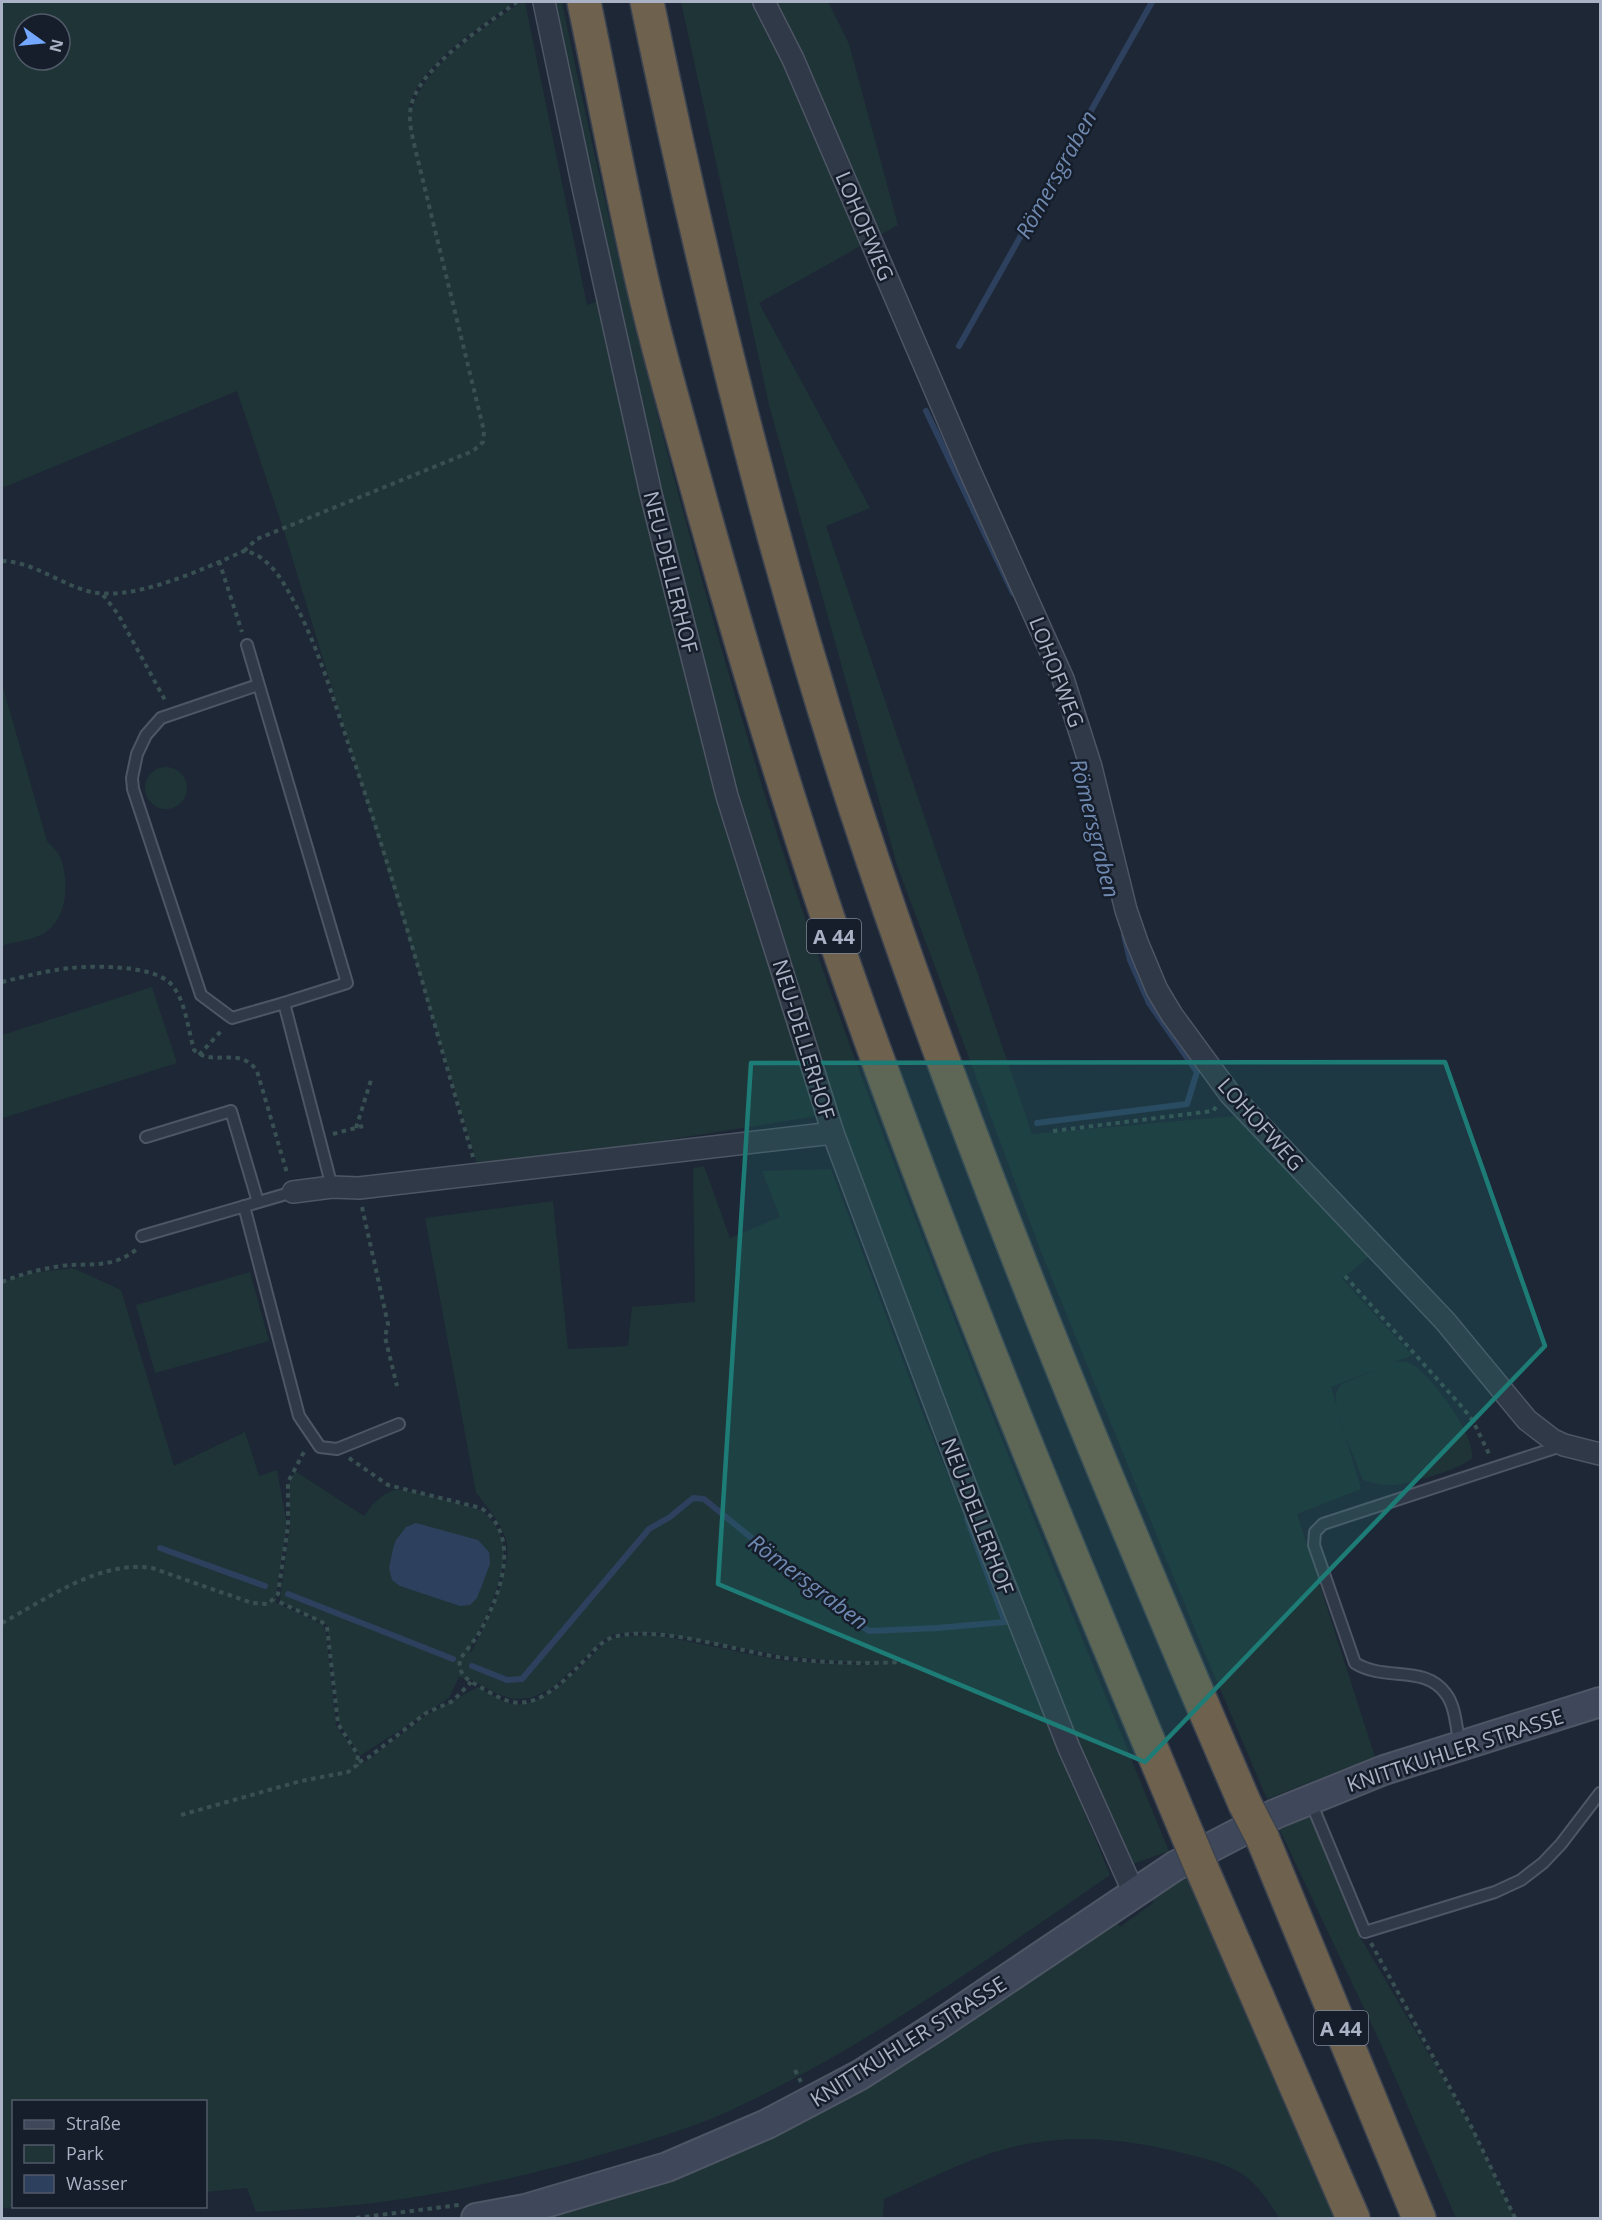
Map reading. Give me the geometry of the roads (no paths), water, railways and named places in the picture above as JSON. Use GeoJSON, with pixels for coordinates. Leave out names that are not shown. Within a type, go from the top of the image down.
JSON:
{"type":"FeatureCollection","features":[{"type":"Feature","properties":{"kind":"highway","name":"A 44"},"geometry":{"type":"LineString","coordinates":[[584,2],[636,253],[678,422],[778,765],[841,958],[931,1202],[1098,1619],[1202,1869],[1353,2218]]}},
{"type":"Feature","properties":{"kind":"highway","name":"A 44"},"geometry":{"type":"LineString","coordinates":[[646,2],[718,328],[783,570],[854,804],[949,1078],[1020,1265],[1124,1520],[1245,1804],[1262,1837],[1419,2218]]}},
{"type":"Feature","properties":{"kind":"street","name":"NEU-DELLERHOF"},"geometry":{"type":"LineString","coordinates":[[544,2],[651,494],[727,796],[833,1133],[969,1496],[1069,1748],[1134,1893]]}},
{"type":"Feature","properties":{"kind":"street","name":"LOHOFWEG"},"geometry":{"type":"LineString","coordinates":[[764,2],[793,59],[969,469],[1063,679],[1091,767],[1126,910],[1146,966],[1172,1015],[1230,1094],[1445,1321],[1527,1420],[1544,1434],[1564,1445],[1600,1454]]}},
{"type":"Feature","properties":{"kind":"street","name":"NEU-DELLERHOF"},"geometry":{"type":"LineString","coordinates":[[293,1192],[332,1187],[358,1188],[833,1133]]}},
{"type":"Feature","properties":{"kind":"street","name":"KNITTKUHLER STRASSE"},"geometry":{"type":"LineString","coordinates":[[469,2211],[525,2209],[667,2167],[767,2124],[860,2075],[1012,1977],[1175,1866],[1275,1814],[1309,1798],[1384,1770],[1600,1702]]}},
{"type":"Feature","properties":{"kind":"lane"},"geometry":{"type":"LineString","coordinates":[[247,645],[347,983],[232,1018],[201,995],[133,789],[132,778],[137,754],[146,735],[160,718],[258,685]]}},
{"type":"Feature","properties":{"kind":"lane"},"geometry":{"type":"LineString","coordinates":[[284,1003],[332,1187]]}},
{"type":"Feature","properties":{"kind":"lane"},"geometry":{"type":"LineString","coordinates":[[146,1137],[231,1111],[258,1202]]}},
{"type":"Feature","properties":{"kind":"lane"},"geometry":{"type":"LineString","coordinates":[[142,1236],[293,1192]]}},
{"type":"Feature","properties":{"kind":"lane"},"geometry":{"type":"LineString","coordinates":[[244,1206],[299,1416],[312,1437],[320,1447],[337,1449],[399,1424]]}},
{"type":"Feature","properties":{"kind":"lane"},"geometry":{"type":"LineString","coordinates":[[1460,1746],[1453,1713],[1446,1694],[1428,1679],[1407,1674],[1373,1672],[1355,1663],[1314,1545],[1316,1532],[1323,1524],[1564,1445]]}},
{"type":"Feature","properties":{"kind":"lane"},"geometry":{"type":"LineString","coordinates":[[1309,1798],[1365,1932],[1495,1892],[1521,1880],[1561,1844],[1600,1793]]}},
{"type":"Feature","properties":{"kind":"water"},"geometry":{"type":"Polygon","coordinates":[[[416,1523],[478,1540],[489,1552],[490,1564],[477,1598],[470,1605],[460,1606],[400,1586],[392,1580],[389,1568],[396,1540],[406,1527],[416,1523]]]}},
{"type":"Feature","properties":{"kind":"waterway","name":"Römersgraben"},"geometry":{"type":"LineString","coordinates":[[959,346],[1152,2]]}},
{"type":"Feature","properties":{"kind":"waterway","name":"Römersgraben"},"geometry":{"type":"LineString","coordinates":[[926,411],[1013,593]]}},
{"type":"Feature","properties":{"kind":"waterway","name":"Römersgraben"},"geometry":{"type":"LineString","coordinates":[[1037,1123],[1187,1104],[1197,1072],[1149,1003],[1130,960],[1124,935]]}},
{"type":"Feature","properties":{"kind":"waterway","name":"Römersgraben"},"geometry":{"type":"LineString","coordinates":[[472,1666],[507,1680],[522,1679],[649,1529],[670,1517],[693,1498],[704,1499],[849,1618],[869,1631],[1005,1622],[967,1519]]}},
{"type":"Feature","properties":{"kind":"waterway","name":"Römersgraben"},"geometry":{"type":"LineString","coordinates":[[160,1548],[265,1586]]}},
{"type":"Feature","properties":{"kind":"waterway","name":"Römersgraben"},"geometry":{"type":"LineString","coordinates":[[288,1594],[453,1659]]}}]}
